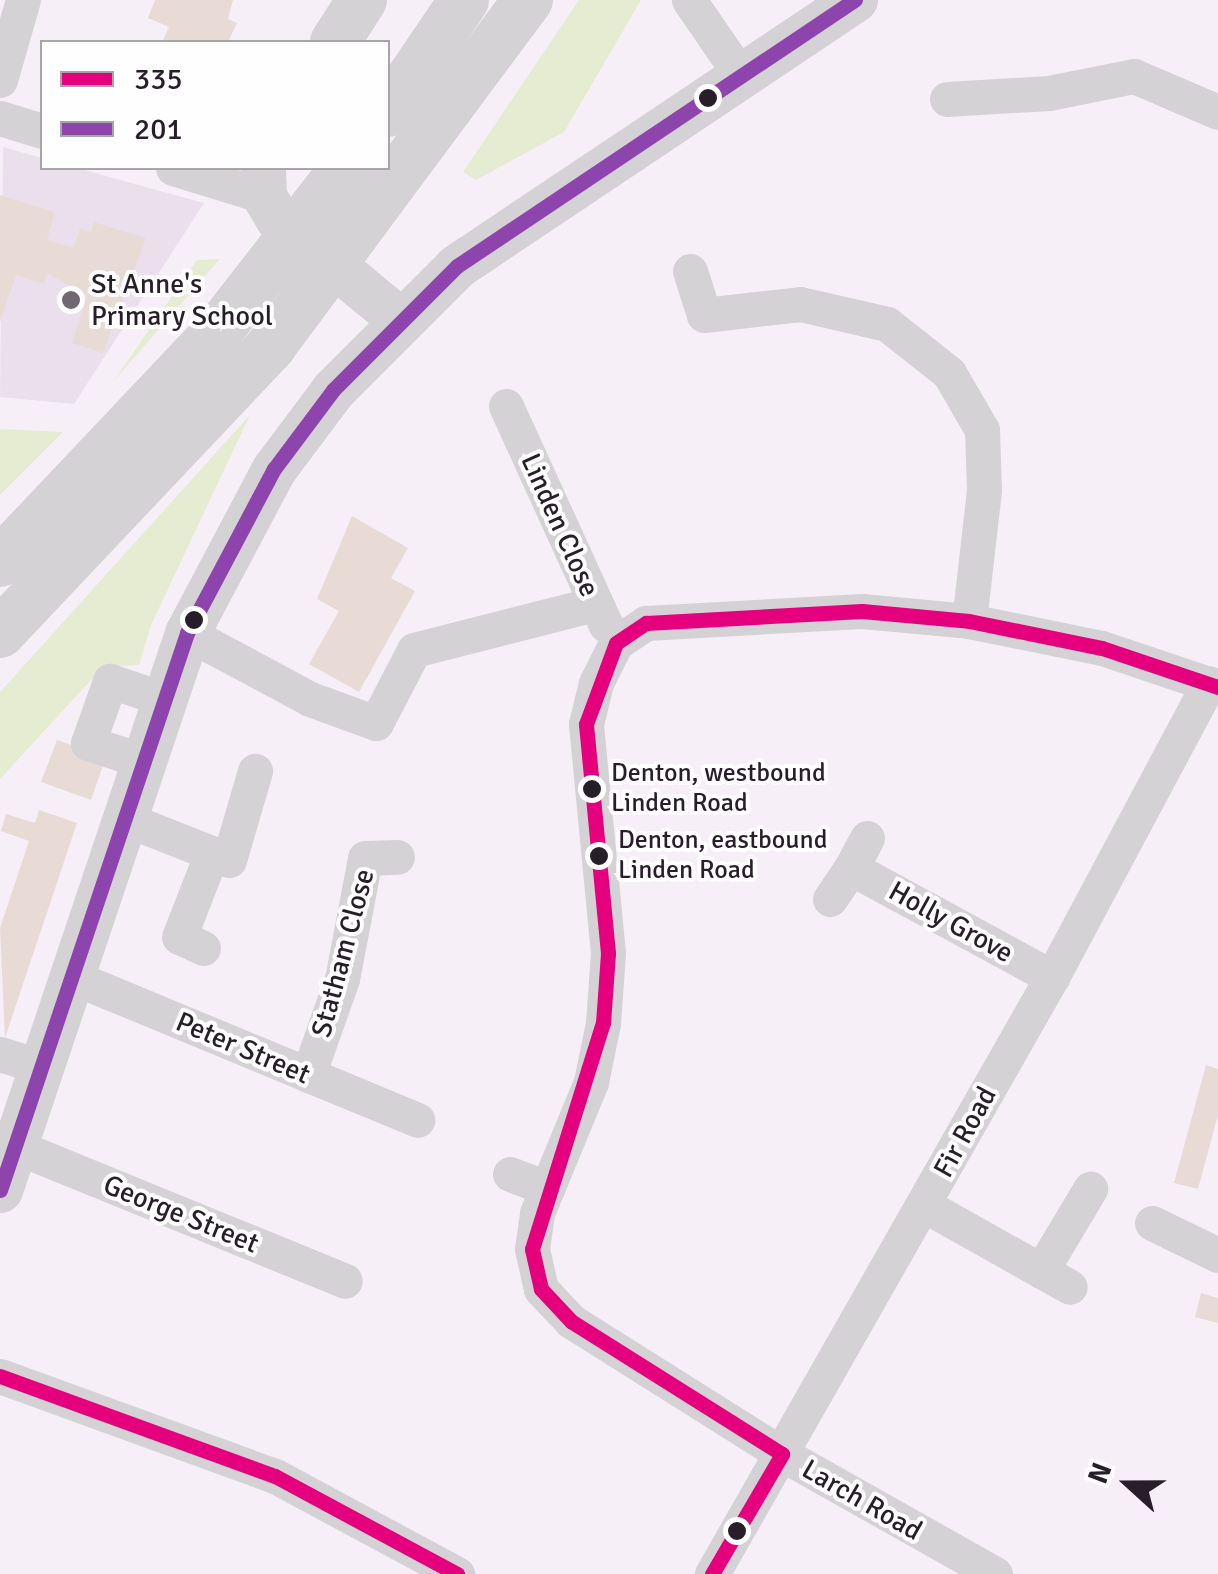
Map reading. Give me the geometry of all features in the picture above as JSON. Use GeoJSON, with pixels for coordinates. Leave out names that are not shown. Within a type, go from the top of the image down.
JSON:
{"type":"FeatureCollection","features":[{"type":"Feature","properties":{"kind":"highway"},"geometry":{"type":"LineString","coordinates":[[335,40],[362,0]]}},
{"type":"Feature","properties":{"kind":"highway"},"geometry":{"type":"LineString","coordinates":[[390,109],[464,0]]}},
{"type":"Feature","properties":{"kind":"highway"},"geometry":{"type":"LineString","coordinates":[[0,633],[271,346],[528,0]]}},
{"type":"Feature","properties":{"kind":"highway"},"geometry":{"type":"LineString","coordinates":[[0,562],[215,335],[343,170]]}},
{"type":"Feature","properties":{"kind":"main road"},"geometry":{"type":"LineString","coordinates":[[0,1190],[17,1146],[20,1060],[70,976],[187,633],[274,469],[399,319],[456,266],[743,79],[855,0]]}},
{"type":"Feature","properties":{"kind":"main road"},"geometry":{"type":"LineString","coordinates":[[268,194],[399,319]]}},
{"type":"Feature","properties":{"kind":"street"},"geometry":{"type":"LineString","coordinates":[[0,80],[23,0]]}},
{"type":"Feature","properties":{"kind":"street"},"geometry":{"type":"LineString","coordinates":[[689,0],[743,79]]}},
{"type":"Feature","properties":{"kind":"street"},"geometry":{"type":"LineString","coordinates":[[947,98],[1049,93],[1134,76],[1218,112]]}},
{"type":"Feature","properties":{"kind":"street"},"geometry":{"type":"LineString","coordinates":[[0,118],[40,129]]}},
{"type":"Feature","properties":{"kind":"street"},"geometry":{"type":"LineString","coordinates":[[180,170],[268,194]]}},
{"type":"Feature","properties":{"kind":"street"},"geometry":{"type":"LineString","coordinates":[[690,271],[704,314],[800,304],[887,324],[949,373],[982,430],[984,490],[969,621]]}},
{"type":"Feature","properties":{"kind":"street","name":"Linden Close"},"geometry":{"type":"LineString","coordinates":[[506,406],[616,643]]}},
{"type":"Feature","properties":{"kind":"street"},"geometry":{"type":"LineString","coordinates":[[187,633],[310,698],[376,723],[414,650],[595,604]]}},
{"type":"Feature","properties":{"kind":"street"},"geometry":{"type":"LineString","coordinates":[[616,643],[646,623],[862,611],[969,621],[1102,648],[1213,685]]}},
{"type":"Feature","properties":{"kind":"street","name":"Larch Road"},"geometry":{"type":"LineString","coordinates":[[616,643],[586,724],[608,953],[603,1024],[590,1082],[548,1188],[532,1249],[541,1289],[571,1321],[782,1454],[995,1574]]}},
{"type":"Feature","properties":{"kind":"street","name":"Fir Road"},"geometry":{"type":"LineString","coordinates":[[712,1574],[1052,977],[1213,685]]}},
{"type":"Feature","properties":{"kind":"street"},"geometry":{"type":"LineString","coordinates":[[203,948],[179,938],[220,857],[255,770]]}},
{"type":"Feature","properties":{"kind":"street"},"geometry":{"type":"LineString","coordinates":[[123,818],[220,857]]}},
{"type":"Feature","properties":{"kind":"street","name":"Holly Grove"},"geometry":{"type":"LineString","coordinates":[[830,900],[859,853],[1052,977]]}},
{"type":"Feature","properties":{"kind":"street","name":"Statham Close"},"geometry":{"type":"LineString","coordinates":[[308,1075],[342,979],[365,858],[397,857]]}},
{"type":"Feature","properties":{"kind":"street","name":"Peter Street"},"geometry":{"type":"LineString","coordinates":[[70,976],[417,1120]]}},
{"type":"Feature","properties":{"kind":"street","name":"George Street"},"geometry":{"type":"LineString","coordinates":[[17,1146],[345,1280]]}},
{"type":"Feature","properties":{"kind":"street"},"geometry":{"type":"LineString","coordinates":[[510,1174],[548,1188]]}},
{"type":"Feature","properties":{"kind":"street"},"geometry":{"type":"LineString","coordinates":[[924,1204],[1056,1279],[1090,1189]]}},
{"type":"Feature","properties":{"kind":"street"},"geometry":{"type":"LineString","coordinates":[[1152,1223],[1214,1254]]}},
{"type":"Feature","properties":{"kind":"street"},"geometry":{"type":"LineString","coordinates":[[0,1376],[275,1476],[457,1574]]}},
{"type":"Feature","properties":{"kind":"shaded area","name":"St Anne's Primary School"},"geometry":{"type":"Polygon","coordinates":[[[3,147],[40,157],[40,170],[84,170],[204,203],[74,404],[0,397],[3,147]]]}},
{"type":"Feature","properties":{"kind":"green space"},"geometry":{"type":"Polygon","coordinates":[[[579,0],[641,0],[564,132],[476,180],[463,172],[579,0]]]}},
{"type":"Feature","properties":{"kind":"green space"},"geometry":{"type":"Polygon","coordinates":[[[220,259],[113,382],[197,260],[220,259]]]}},
{"type":"Feature","properties":{"kind":"green space"},"geometry":{"type":"Polygon","coordinates":[[[250,415],[151,625],[139,665],[103,667],[0,779],[0,692],[250,415]]]}},
{"type":"Feature","properties":{"kind":"green space"},"geometry":{"type":"Polygon","coordinates":[[[0,429],[63,432],[0,495],[0,429]]]}},
{"type":"Feature","properties":{"kind":"building"},"geometry":{"type":"Polygon","coordinates":[[[155,0],[233,0],[228,19],[237,23],[229,40],[163,40],[169,27],[148,18],[155,0]]]}},
{"type":"Feature","properties":{"kind":"building"},"geometry":{"type":"Polygon","coordinates":[[[0,195],[55,212],[47,240],[74,248],[80,228],[91,232],[94,222],[146,238],[103,353],[72,343],[87,295],[47,273],[44,284],[16,275],[0,322],[0,195]]]}},
{"type":"Feature","properties":{"kind":"building"},"geometry":{"type":"Polygon","coordinates":[[[352,516],[408,548],[391,578],[415,591],[359,692],[309,664],[339,611],[317,599],[352,516]]]}},
{"type":"Feature","properties":{"kind":"building"},"geometry":{"type":"Polygon","coordinates":[[[57,740],[106,757],[91,800],[41,782],[57,740]]]}},
{"type":"Feature","properties":{"kind":"building"},"geometry":{"type":"Polygon","coordinates":[[[39,810],[77,823],[5,1038],[0,928],[29,841],[1,831],[6,814],[35,823],[39,810]]]}},
{"type":"Feature","properties":{"kind":"building"},"geometry":{"type":"Polygon","coordinates":[[[1206,1065],[1218,1069],[1218,1115],[1198,1189],[1174,1183],[1206,1065]]]}},
{"type":"Feature","properties":{"kind":"building"},"geometry":{"type":"Polygon","coordinates":[[[1201,1293],[1218,1298],[1218,1323],[1195,1317],[1201,1293]]]}},
{"type":"Feature","properties":{"kind":"transit line","name":"201"},"geometry":{"type":"LineString","coordinates":[[0,1190],[187,633],[274,469],[333,390],[457,266],[855,0]]}},
{"type":"Feature","properties":{"kind":"transit line","name":"335"},"geometry":{"type":"LineString","coordinates":[[782,1454],[571,1321],[541,1289],[532,1249],[603,1023],[608,953],[586,724],[616,643],[646,623],[862,611],[969,621],[1102,648],[1218,687]]}},
{"type":"Feature","properties":{"kind":"transit line","name":"335"},"geometry":{"type":"LineString","coordinates":[[0,1376],[275,1476],[457,1574]]}},
{"type":"Feature","properties":{"kind":"transit line","name":"335"},"geometry":{"type":"LineString","coordinates":[[712,1574],[782,1454]]}},
{"type":"Feature","properties":{"kind":"place","name":"St Anne's Primary School"},"geometry":{"type":"Point","coordinates":[71,300]}},
{"type":"Feature","properties":{"kind":"place","name":"Denton, westbound Linden Road"},"geometry":{"type":"Point","coordinates":[592,789]}},
{"type":"Feature","properties":{"kind":"place","name":"Denton, eastbound Linden Road"},"geometry":{"type":"Point","coordinates":[599,856]}}]}
